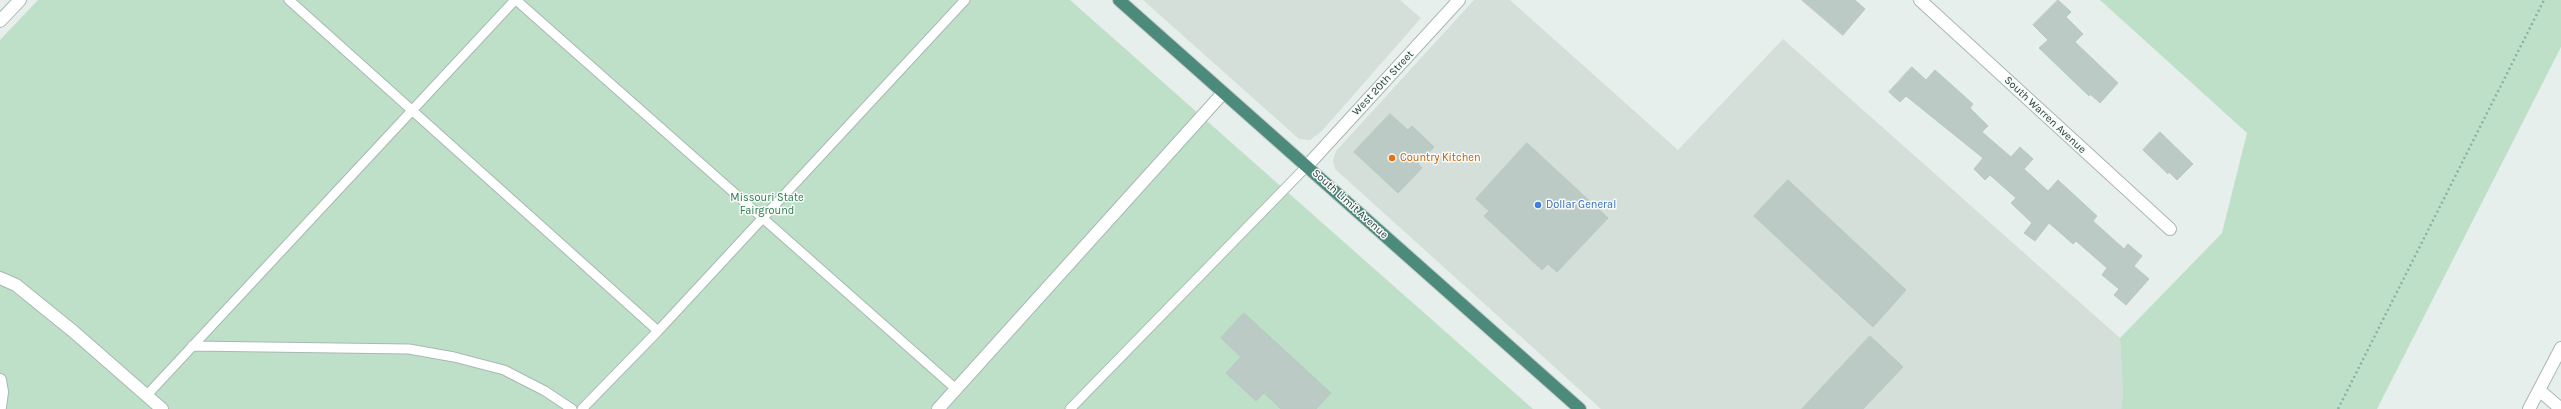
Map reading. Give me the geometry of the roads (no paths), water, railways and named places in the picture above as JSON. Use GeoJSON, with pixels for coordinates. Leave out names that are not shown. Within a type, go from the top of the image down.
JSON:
{"type":"FeatureCollection","features":[{"type":"Feature","properties":{"kind":"highway","name":"South Limit Avenue"},"geometry":{"type":"LineString","coordinates":[[1119,0],[1580,409]]}},
{"type":"Feature","properties":{"kind":"street"},"geometry":{"type":"LineString","coordinates":[[0,21],[20,0]]}},
{"type":"Feature","properties":{"kind":"street","name":"West 20th Street"},"geometry":{"type":"LineString","coordinates":[[1306,166],[1459,0]]}},
{"type":"Feature","properties":{"kind":"street","name":"South Warren Avenue"},"geometry":{"type":"LineString","coordinates":[[1920,0],[2170,229]]}},
{"type":"Feature","properties":{"kind":"street"},"geometry":{"type":"LineString","coordinates":[[938,409],[1223,93]]}},
{"type":"Feature","properties":{"kind":"street"},"geometry":{"type":"LineString","coordinates":[[0,278],[16,285],[162,409]]}},
{"type":"Feature","properties":{"kind":"street"},"geometry":{"type":"LineString","coordinates":[[2529,409],[2561,348]]}},
{"type":"Feature","properties":{"kind":"street"},"geometry":{"type":"LineString","coordinates":[[0,380],[2,392],[0,407]]}},
{"type":"Feature","properties":{"kind":"street"},"geometry":{"type":"LineString","coordinates":[[2539,390],[2561,409]]}},
{"type":"Feature","properties":{"kind":"lane"},"geometry":{"type":"LineString","coordinates":[[289,0],[658,331]]}},
{"type":"Feature","properties":{"kind":"lane"},"geometry":{"type":"LineString","coordinates":[[147,395],[411,110],[516,0],[956,389]]}},
{"type":"Feature","properties":{"kind":"lane"},"geometry":{"type":"LineString","coordinates":[[582,409],[658,331],[965,0]]}},
{"type":"Feature","properties":{"kind":"lane"},"geometry":{"type":"LineString","coordinates":[[1070,409],[1306,166]]}},
{"type":"Feature","properties":{"kind":"lane"},"geometry":{"type":"LineString","coordinates":[[192,346],[295,346],[417,350],[454,357],[504,370],[545,391],[572,409]]}},
{"type":"Feature","properties":{"kind":"place","name":"Country Kitchen"},"geometry":{"type":"Point","coordinates":[1392,158]}},
{"type":"Feature","properties":{"kind":"place","name":"Dollar General"},"geometry":{"type":"Point","coordinates":[1538,205]}},
{"type":"Feature","properties":{"kind":"park label","name":"Missouri State Fairground"},"geometry":{"type":"Point","coordinates":[767,204]}}]}
